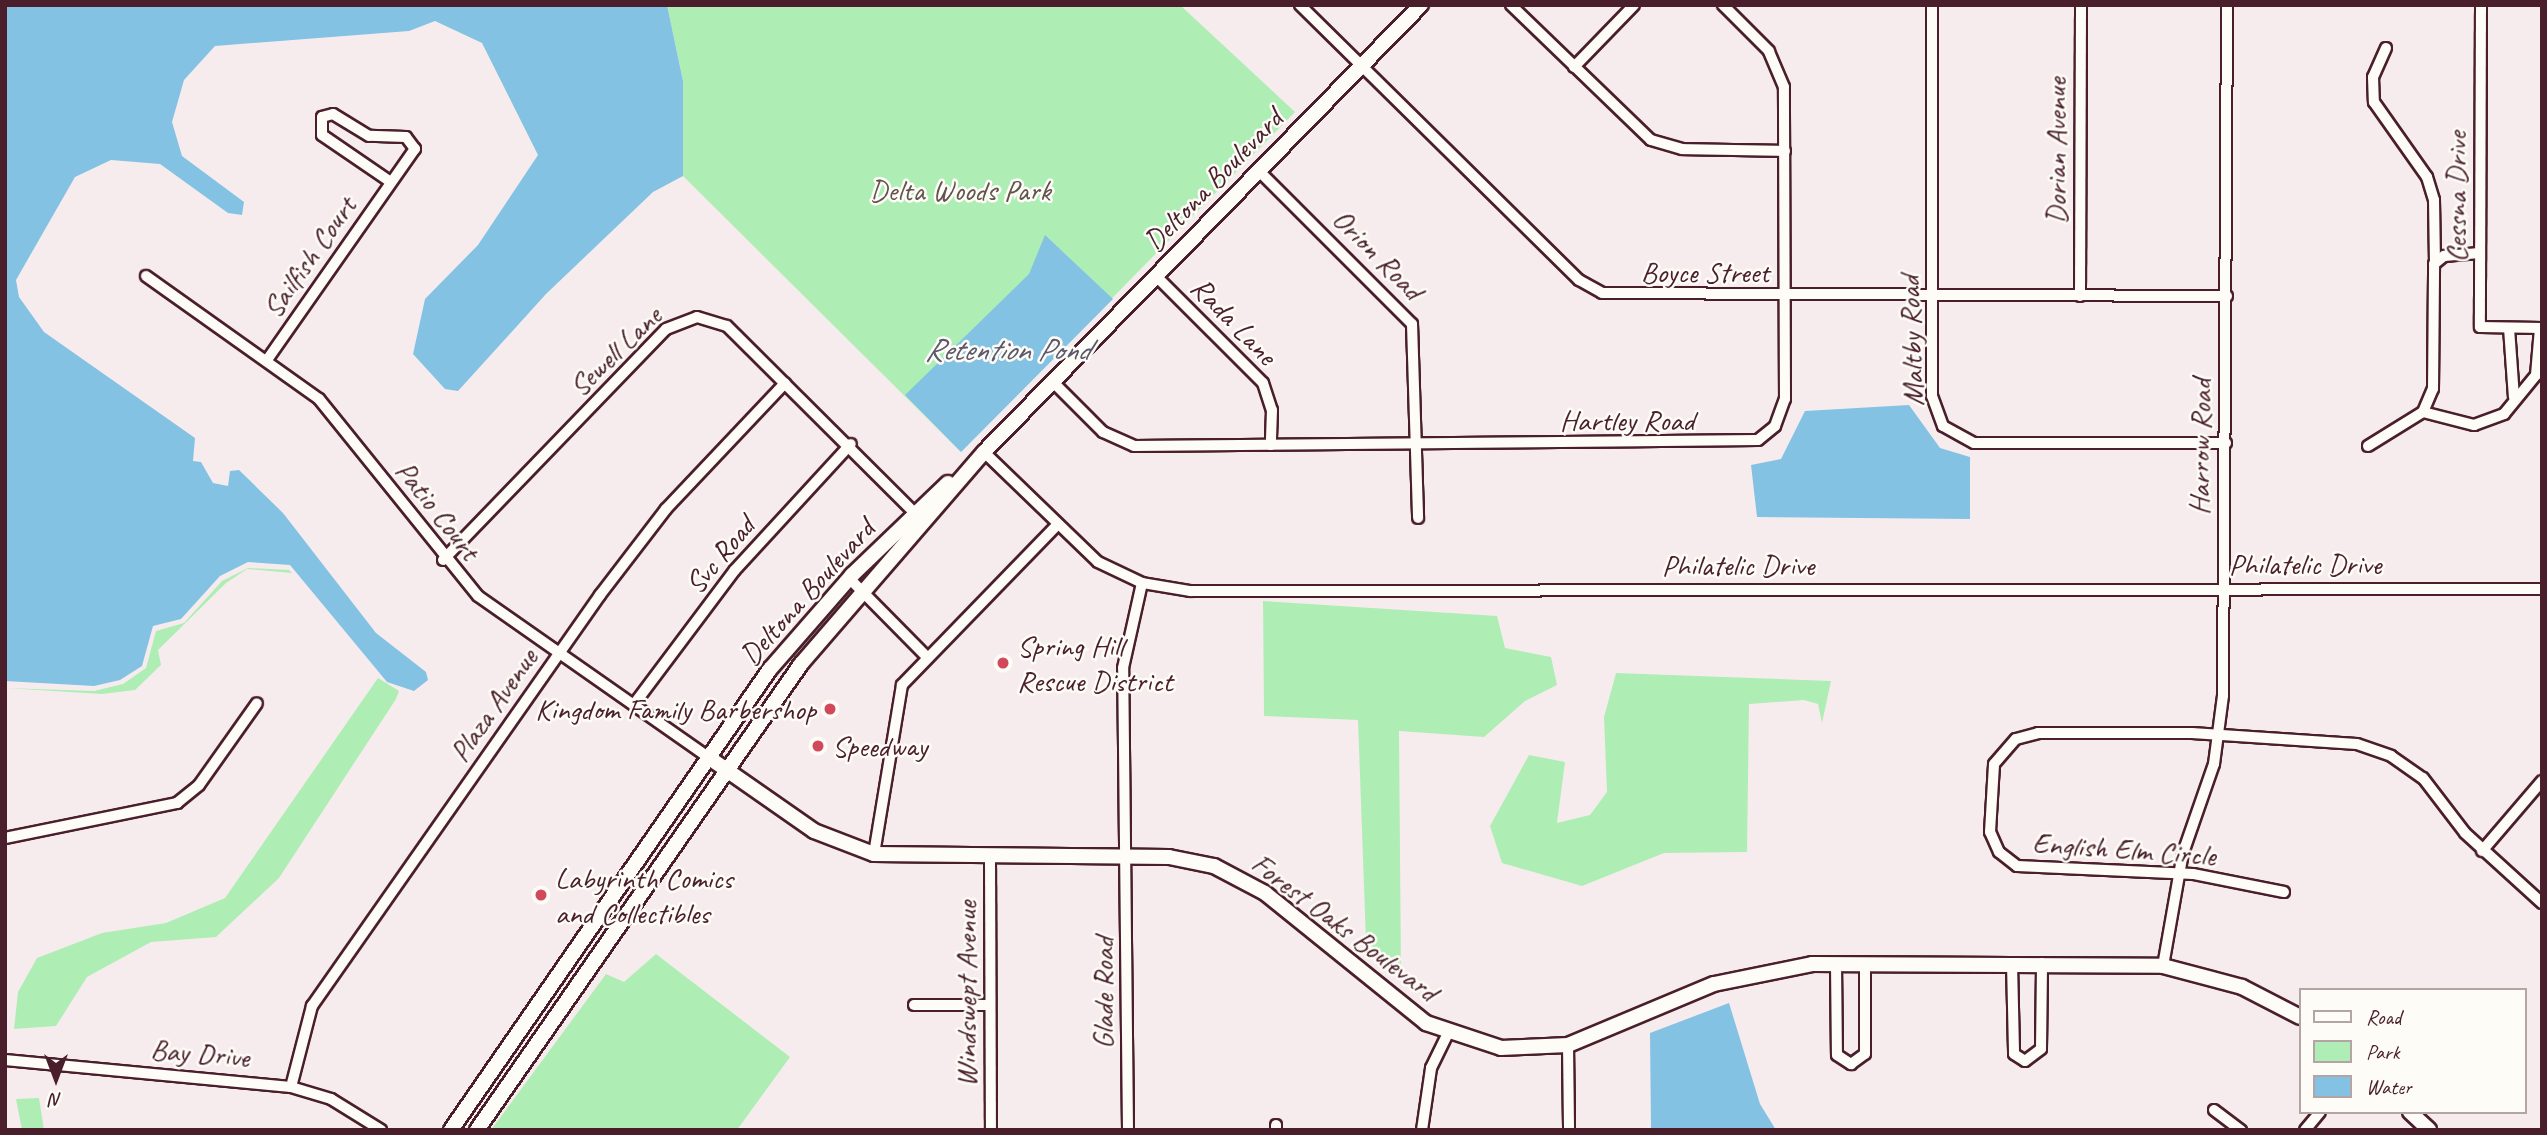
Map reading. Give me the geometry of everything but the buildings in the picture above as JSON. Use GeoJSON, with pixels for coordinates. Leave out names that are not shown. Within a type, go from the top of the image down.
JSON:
{"type":"FeatureCollection","features":[{"type":"Feature","properties":{"kind":"main road","name":"Deltona Boulevard"},"geometry":{"type":"LineString","coordinates":[[451,1130],[770,669],[849,578],[919,517],[984,452],[1421,5]]}},
{"type":"Feature","properties":{"kind":"main road","name":"Deltona Boulevard"},"geometry":{"type":"LineString","coordinates":[[477,1130],[726,768],[801,664],[865,592],[919,517]]}},
{"type":"Feature","properties":{"kind":"main road","name":"Forest Oaks Boulevard"},"geometry":{"type":"LineString","coordinates":[[708,757],[814,831],[874,854],[1191,860],[1250,882],[1407,1010],[1448,1033],[1501,1048],[1568,1045],[1714,984],[1778,968],[1836,964],[2042,963],[2163,966],[2242,987],[2298,1016]]}},
{"type":"Feature","properties":{"kind":"main road"},"geometry":{"type":"LineString","coordinates":[[581,939],[601,953]]}},
{"type":"Feature","properties":{"kind":"main road"},"geometry":{"type":"LineString","coordinates":[[2412,1114],[2429,1130]]}},
{"type":"Feature","properties":{"kind":"street","name":"Boyce Street"},"geometry":{"type":"LineString","coordinates":[[1300,5],[1590,288],[1616,297],[2227,296]]}},
{"type":"Feature","properties":{"kind":"street"},"geometry":{"type":"LineString","coordinates":[[1511,5],[1639,132],[1667,146],[1785,150]]}},
{"type":"Feature","properties":{"kind":"street"},"geometry":{"type":"LineString","coordinates":[[1574,67],[1634,5]]}},
{"type":"Feature","properties":{"kind":"street","name":"Hartley Road"},"geometry":{"type":"LineString","coordinates":[[1053,382],[1123,443],[1418,445],[1758,440],[1784,408],[1786,297],[1782,74],[1769,51],[1723,5]]}},
{"type":"Feature","properties":{"kind":"street","name":"Maltby Road"},"geometry":{"type":"LineString","coordinates":[[1932,5],[1934,408],[1958,438],[2226,443]]}},
{"type":"Feature","properties":{"kind":"street","name":"Dorian Avenue"},"geometry":{"type":"LineString","coordinates":[[2080,296],[2081,5]]}},
{"type":"Feature","properties":{"kind":"street","name":"Harrow Road"},"geometry":{"type":"LineString","coordinates":[[2163,966],[2180,874],[2219,737],[2226,443],[2227,5]]}},
{"type":"Feature","properties":{"kind":"street","name":"Cessna Drive"},"geometry":{"type":"LineString","coordinates":[[2481,5],[2480,327],[2541,328]]}},
{"type":"Feature","properties":{"kind":"street"},"geometry":{"type":"LineString","coordinates":[[2368,446],[2423,412],[2433,388],[2434,200],[2427,177],[2374,102],[2373,77],[2386,48]]}},
{"type":"Feature","properties":{"kind":"street","name":"Sailfish Court"},"geometry":{"type":"LineString","coordinates":[[267,360],[391,182],[413,155],[411,141],[369,136],[333,114],[322,117],[322,135],[391,182]]}},
{"type":"Feature","properties":{"kind":"street","name":"Orion Road"},"geometry":{"type":"LineString","coordinates":[[1259,171],[1412,324],[1418,445],[1418,518]]}},
{"type":"Feature","properties":{"kind":"street"},"geometry":{"type":"LineString","coordinates":[[2435,262],[2480,253]]}},
{"type":"Feature","properties":{"kind":"street","name":"Patio Court"},"geometry":{"type":"LineString","coordinates":[[146,276],[267,360],[335,415],[443,560],[478,596],[635,703],[708,757]]}},
{"type":"Feature","properties":{"kind":"street","name":"Rada Lane"},"geometry":{"type":"LineString","coordinates":[[1156,276],[1263,383],[1272,410],[1271,445]]}},
{"type":"Feature","properties":{"kind":"street","name":"Sewell Lane"},"geometry":{"type":"LineString","coordinates":[[443,560],[675,323],[697,317],[719,321],[850,444],[919,517]]}},
{"type":"Feature","properties":{"kind":"street"},"geometry":{"type":"LineString","coordinates":[[2509,328],[2514,397]]}},
{"type":"Feature","properties":{"kind":"street"},"geometry":{"type":"LineString","coordinates":[[2423,412],[2482,424],[2504,414],[2514,397],[2536,375],[2541,328]]}},
{"type":"Feature","properties":{"kind":"street","name":"Plaza Avenue"},"geometry":{"type":"LineString","coordinates":[[291,1087],[313,1006],[559,653],[666,509],[785,383]]}},
{"type":"Feature","properties":{"kind":"street","name":"Svc Road"},"geometry":{"type":"LineString","coordinates":[[635,703],[734,570],[850,444]]}},
{"type":"Feature","properties":{"kind":"street","name":"Philatelic Drive"},"geometry":{"type":"LineString","coordinates":[[984,452],[1056,526],[1098,562],[1142,583],[1190,591],[2542,589]]}},
{"type":"Feature","properties":{"kind":"street"},"geometry":{"type":"LineString","coordinates":[[874,854],[902,685],[1056,526]]}},
{"type":"Feature","properties":{"kind":"street"},"geometry":{"type":"LineString","coordinates":[[849,578],[928,658]]}},
{"type":"Feature","properties":{"kind":"street","name":"Glade Road"},"geometry":{"type":"LineString","coordinates":[[1128,1130],[1123,660],[1142,583]]}},
{"type":"Feature","properties":{"kind":"street"},"geometry":{"type":"LineString","coordinates":[[5,838],[177,803],[199,785],[257,703]]}},
{"type":"Feature","properties":{"kind":"street","name":"English Elm Circle"},"geometry":{"type":"LineString","coordinates":[[2219,737],[2038,733],[2005,747],[1991,775],[1990,832],[1999,852],[2017,866],[2180,874],[2284,892]]}},
{"type":"Feature","properties":{"kind":"street"},"geometry":{"type":"LineString","coordinates":[[2219,737],[2347,743],[2391,756],[2423,778],[2482,851],[2542,903]]}},
{"type":"Feature","properties":{"kind":"street"},"geometry":{"type":"LineString","coordinates":[[2482,851],[2542,781]]}},
{"type":"Feature","properties":{"kind":"street","name":"Windswept Avenue"},"geometry":{"type":"LineString","coordinates":[[990,858],[991,1130]]}},
{"type":"Feature","properties":{"kind":"street"},"geometry":{"type":"LineString","coordinates":[[2012,963],[2014,1054],[2025,1061],[2041,1049],[2042,963]]}},
{"type":"Feature","properties":{"kind":"street"},"geometry":{"type":"LineString","coordinates":[[1836,964],[1837,1055],[1851,1064],[1865,1054],[1865,964]]}},
{"type":"Feature","properties":{"kind":"street"},"geometry":{"type":"LineString","coordinates":[[915,1005],[990,1005]]}},
{"type":"Feature","properties":{"kind":"street"},"geometry":{"type":"LineString","coordinates":[[1422,1130],[1431,1068],[1448,1033]]}},
{"type":"Feature","properties":{"kind":"street"},"geometry":{"type":"LineString","coordinates":[[1568,1045],[1569,1130]]}},
{"type":"Feature","properties":{"kind":"street","name":"Bay Drive"},"geometry":{"type":"LineString","coordinates":[[5,1060],[291,1087],[331,1099],[380,1130]]}},
{"type":"Feature","properties":{"kind":"street"},"geometry":{"type":"LineString","coordinates":[[2214,1111],[2241,1130]]}},
{"type":"Feature","properties":{"kind":"street"},"geometry":{"type":"LineString","coordinates":[[2305,1130],[2318,1114]]}},
{"type":"Feature","properties":{"kind":"green space","name":"Delta Woods Park"},"geometry":{"type":"Polygon","coordinates":[[[667,5],[1180,5],[1295,112],[961,452],[683,176],[683,81],[667,5]]]}},
{"type":"Feature","properties":{"kind":"green space"},"geometry":{"type":"Polygon","coordinates":[[[248,568],[289,570],[292,573],[247,569],[226,583],[158,650],[161,665],[135,690],[102,694],[5,688],[94,691],[123,684],[146,668],[156,631],[184,623],[222,581],[248,568]]]}},
{"type":"Feature","properties":{"kind":"green space"},"geometry":{"type":"Polygon","coordinates":[[[1263,601],[1497,616],[1505,648],[1551,657],[1557,685],[1525,701],[1484,737],[1399,731],[1401,973],[1366,941],[1358,720],[1264,716],[1263,601]]]}},
{"type":"Feature","properties":{"kind":"green space"},"geometry":{"type":"Polygon","coordinates":[[[1616,673],[1831,681],[1822,723],[1818,704],[1804,700],[1749,704],[1747,852],[1664,853],[1582,886],[1502,863],[1490,826],[1529,755],[1565,762],[1557,823],[1590,815],[1607,792],[1604,717],[1616,673]]]}},
{"type":"Feature","properties":{"kind":"green space"},"geometry":{"type":"Polygon","coordinates":[[[378,678],[399,691],[396,699],[279,878],[216,937],[151,942],[87,977],[56,1026],[14,1029],[18,992],[37,958],[102,933],[166,923],[225,898],[378,678]]]}},
{"type":"Feature","properties":{"kind":"green space"},"geometry":{"type":"Polygon","coordinates":[[[656,954],[790,1057],[737,1130],[491,1130],[606,974],[624,982],[656,954]]]}},
{"type":"Feature","properties":{"kind":"green space"},"geometry":{"type":"Polygon","coordinates":[[[39,1098],[44,1130],[22,1130],[16,1099],[39,1098]]]}},
{"type":"Feature","properties":{"kind":"water"},"geometry":{"type":"Polygon","coordinates":[[[5,5],[667,5],[683,81],[683,176],[653,192],[546,294],[458,391],[445,389],[413,354],[425,299],[478,245],[538,155],[482,43],[435,21],[409,31],[215,46],[184,80],[172,122],[182,156],[244,202],[242,215],[228,213],[160,164],[111,160],[75,177],[16,280],[19,297],[44,332],[195,438],[193,461],[201,462],[213,483],[228,486],[230,471],[239,470],[283,513],[376,633],[426,672],[428,680],[414,691],[387,682],[290,565],[248,562],[220,576],[181,619],[153,626],[142,666],[120,680],[94,686],[5,681],[5,5]]]}},
{"type":"Feature","properties":{"kind":"water","name":"Retention Pond"},"geometry":{"type":"Polygon","coordinates":[[[1045,235],[1113,299],[961,452],[905,395],[1029,274],[1045,235]]]}},
{"type":"Feature","properties":{"kind":"water"},"geometry":{"type":"Polygon","coordinates":[[[1909,405],[1940,448],[1970,457],[1970,519],[1757,517],[1751,465],[1781,459],[1805,411],[1909,405]]]}},
{"type":"Feature","properties":{"kind":"water"},"geometry":{"type":"Polygon","coordinates":[[[1729,1003],[1760,1104],[1776,1130],[1651,1130],[1650,1033],[1729,1003]]]}},
{"type":"Feature","properties":{"kind":"place","name":"Spring Hill Rescue District"},"geometry":{"type":"Point","coordinates":[1003,663]}},
{"type":"Feature","properties":{"kind":"place","name":"Kingdom Family Barbershop"},"geometry":{"type":"Point","coordinates":[830,709]}},
{"type":"Feature","properties":{"kind":"place","name":"Speedway"},"geometry":{"type":"Point","coordinates":[818,746]}},
{"type":"Feature","properties":{"kind":"place","name":"Labyrinth Comics and Collectibles"},"geometry":{"type":"Point","coordinates":[541,895]}}]}
